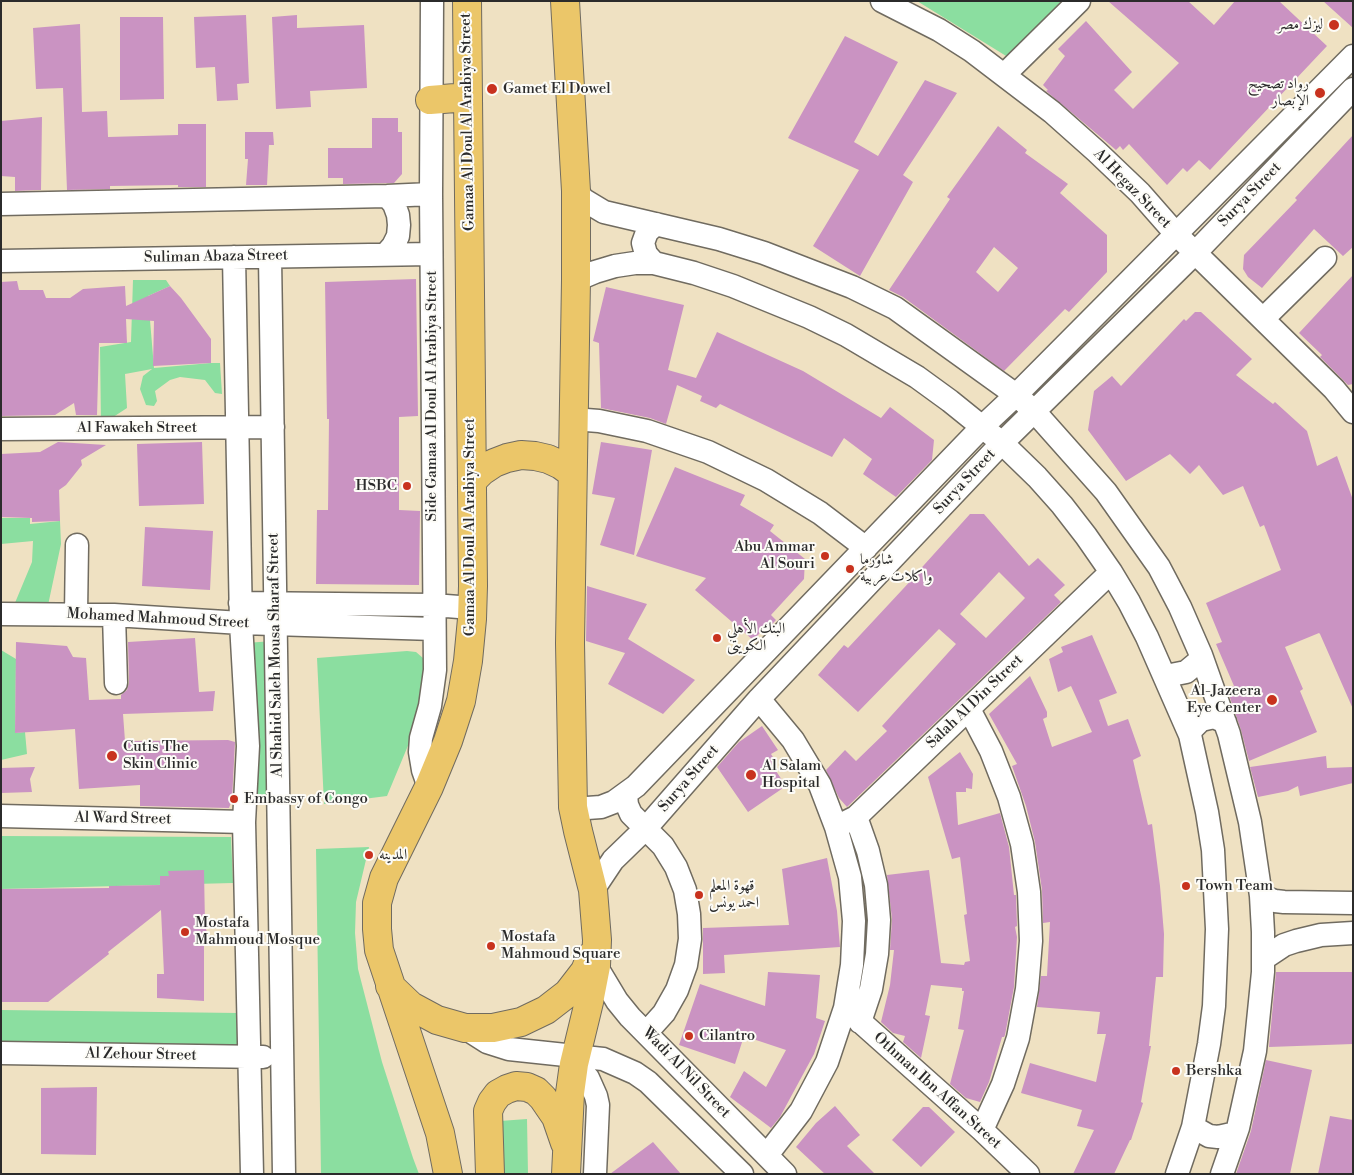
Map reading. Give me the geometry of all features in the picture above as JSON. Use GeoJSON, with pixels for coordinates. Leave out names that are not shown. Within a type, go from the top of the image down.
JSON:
{"type":"FeatureCollection","features":[{"type":"Feature","properties":{"kind":"main road","name":"Gamaa Al Doul Al Arabiya Street"},"geometry":{"type":"LineString","coordinates":[[448,1174],[440,1133],[379,950],[377,903],[384,878],[429,787],[448,741],[461,701],[468,661],[472,608],[472,481],[467,1]]}},
{"type":"Feature","properties":{"kind":"main road"},"geometry":{"type":"LineString","coordinates":[[565,1],[576,191],[570,642],[573,807],[593,890],[596,917],[596,955],[589,1002],[574,1060],[570,1093],[566,1165]]}},
{"type":"Feature","properties":{"kind":"main road"},"geometry":{"type":"LineString","coordinates":[[430,100],[468,97]]}},
{"type":"Feature","properties":{"kind":"main road"},"geometry":{"type":"LineString","coordinates":[[472,481],[494,463],[521,455],[548,459],[572,473]]}},
{"type":"Feature","properties":{"kind":"main road"},"geometry":{"type":"LineString","coordinates":[[390,986],[411,1006],[437,1020],[465,1028],[493,1028],[521,1022],[546,1010],[568,993],[596,955]]}},
{"type":"Feature","properties":{"kind":"main road"},"geometry":{"type":"LineString","coordinates":[[490,1174],[488,1111],[498,1094],[516,1086],[527,1087],[536,1091],[556,1117],[564,1138],[566,1165]]}},
{"type":"Feature","properties":{"kind":"street","name":"Side Gamaa Al Doul Al Arabiya Street"},"geometry":{"type":"LineString","coordinates":[[429,787],[420,752],[421,738],[430,706],[434,670],[430,100],[432,1]]}},
{"type":"Feature","properties":{"kind":"street","name":"Al Hegaz Street"},"geometry":{"type":"LineString","coordinates":[[882,1],[938,30],[972,51],[1052,112],[1140,193],[1194,253],[1334,389],[1353,412]]}},
{"type":"Feature","properties":{"kind":"street"},"geometry":{"type":"LineString","coordinates":[[1004,74],[1078,1]]}},
{"type":"Feature","properties":{"kind":"street","name":"Surya Street"},"geometry":{"type":"LineString","coordinates":[[573,807],[601,807],[614,802],[626,794],[983,426],[1353,56]]}},
{"type":"Feature","properties":{"kind":"street","name":"Surya Street"},"geometry":{"type":"LineString","coordinates":[[593,890],[613,860],[646,828],[759,699],[1002,443],[1194,253],[1353,89]]}},
{"type":"Feature","properties":{"kind":"street"},"geometry":{"type":"LineString","coordinates":[[576,191],[589,203],[604,212],[719,239],[764,253],[852,287],[895,308],[1016,395],[1034,411],[1106,492],[1159,567],[1180,607],[1201,655],[1226,722],[1241,778],[1250,822],[1260,896],[1263,959],[1260,1012],[1255,1051],[1236,1133],[1222,1174]]}},
{"type":"Feature","properties":{"kind":"street"},"geometry":{"type":"LineString","coordinates":[[1,204],[431,194]]}},
{"type":"Feature","properties":{"kind":"street"},"geometry":{"type":"LineString","coordinates":[[386,254],[398,236],[400,225],[394,204],[387,196]]}},
{"type":"Feature","properties":{"kind":"street"},"geometry":{"type":"LineString","coordinates":[[654,263],[646,254],[643,243],[647,232],[656,224]]}},
{"type":"Feature","properties":{"kind":"street","name":"Suliman Abaza Street"},"geometry":{"type":"LineString","coordinates":[[1,261],[431,254]]}},
{"type":"Feature","properties":{"kind":"street","name":"Al Shahid Saleh Mousa Sharaf Street"},"geometry":{"type":"LineString","coordinates":[[234,257],[240,613],[248,746],[244,822],[252,1174]]}},
{"type":"Feature","properties":{"kind":"street","name":"Al Shahid Saleh Mousa Sharaf Street"},"geometry":{"type":"LineString","coordinates":[[270,257],[284,1174]]}},
{"type":"Feature","properties":{"kind":"street"},"geometry":{"type":"LineString","coordinates":[[1263,319],[1325,258]]}},
{"type":"Feature","properties":{"kind":"street"},"geometry":{"type":"LineString","coordinates":[[576,280],[615,266],[654,263],[694,273],[733,286],[816,321],[875,352],[917,378],[983,426],[1002,443],[1037,477],[1062,505],[1111,572],[1129,602],[1190,735],[1200,773],[1210,831],[1218,929],[1214,1006],[1208,1054],[1193,1127],[1177,1174]]}},
{"type":"Feature","properties":{"kind":"street"},"geometry":{"type":"LineString","coordinates":[[573,418],[599,421],[647,431],[708,452],[766,480],[820,514],[866,548]]}},
{"type":"Feature","properties":{"kind":"street","name":"Al Fawakeh Street"},"geometry":{"type":"LineString","coordinates":[[1,429],[237,428],[273,426]]}},
{"type":"Feature","properties":{"kind":"street"},"geometry":{"type":"LineString","coordinates":[[76,614],[77,545]]}},
{"type":"Feature","properties":{"kind":"street","name":"Salah Al Din Street"},"geometry":{"type":"LineString","coordinates":[[836,827],[856,816],[1111,572]]}},
{"type":"Feature","properties":{"kind":"street","name":"Mohamed Mahmoud Street"},"geometry":{"type":"LineString","coordinates":[[275,614],[433,605],[472,608]]}},
{"type":"Feature","properties":{"kind":"street","name":"Mohamed Mahmoud Street"},"geometry":{"type":"LineString","coordinates":[[1,614],[275,614],[434,629]]}},
{"type":"Feature","properties":{"kind":"street"},"geometry":{"type":"LineString","coordinates":[[114,615],[116,683]]}},
{"type":"Feature","properties":{"kind":"street"},"geometry":{"type":"LineString","coordinates":[[1163,673],[1170,675],[1186,672],[1192,668],[1201,655]]}},
{"type":"Feature","properties":{"kind":"street"},"geometry":{"type":"LineString","coordinates":[[759,699],[793,740],[820,785],[836,827],[850,877],[854,921],[852,965],[853,1016]]}},
{"type":"Feature","properties":{"kind":"street"},"geometry":{"type":"LineString","coordinates":[[968,709],[991,752],[1009,797],[1022,844],[1029,892],[1030,931],[1027,990],[1018,1038],[1003,1084],[982,1130]]}},
{"type":"Feature","properties":{"kind":"street"},"geometry":{"type":"LineString","coordinates":[[1190,735],[1192,729],[1201,720],[1214,717],[1226,722]]}},
{"type":"Feature","properties":{"kind":"street"},"geometry":{"type":"LineString","coordinates":[[626,794],[627,805],[631,814],[663,846],[676,867],[689,914],[690,939],[686,965],[677,990],[664,1013],[646,1033]]}},
{"type":"Feature","properties":{"kind":"street","name":"Al Ward Street"},"geometry":{"type":"LineString","coordinates":[[1,816],[244,822]]}},
{"type":"Feature","properties":{"kind":"street"},"geometry":{"type":"LineString","coordinates":[[767,1155],[801,1111],[873,980],[879,920],[876,885],[868,851],[856,816]]}},
{"type":"Feature","properties":{"kind":"street"},"geometry":{"type":"LineString","coordinates":[[1260,896],[1275,901],[1353,903]]}},
{"type":"Feature","properties":{"kind":"street"},"geometry":{"type":"LineString","coordinates":[[1313,903],[1310,908],[1309,921],[1316,932],[1321,935]]}},
{"type":"Feature","properties":{"kind":"street"},"geometry":{"type":"LineString","coordinates":[[1263,959],[1284,945],[1321,935],[1353,933]]}},
{"type":"Feature","properties":{"kind":"street","name":"Wadi Al Nil Street"},"geometry":{"type":"LineString","coordinates":[[596,955],[617,1001],[666,1055],[785,1174]]}},
{"type":"Feature","properties":{"kind":"street","name":"Othman Ibn Affan Street"},"geometry":{"type":"LineString","coordinates":[[853,1016],[982,1130],[1028,1174]]}},
{"type":"Feature","properties":{"kind":"street","name":"Wadi Al Nil Street"},"geometry":{"type":"LineString","coordinates":[[465,1028],[487,1042],[509,1049],[574,1060],[602,1059],[635,1072],[648,1082],[742,1174]]}},
{"type":"Feature","properties":{"kind":"street","name":"Al Zehour Street"},"geometry":{"type":"LineString","coordinates":[[1,1053],[282,1058]]}},
{"type":"Feature","properties":{"kind":"street"},"geometry":{"type":"LineString","coordinates":[[648,1082],[651,1068],[660,1058],[666,1055]]}},
{"type":"Feature","properties":{"kind":"street"},"geometry":{"type":"LineString","coordinates":[[574,1060],[588,1078],[598,1105],[595,1174]]}},
{"type":"Feature","properties":{"kind":"street"},"geometry":{"type":"LineString","coordinates":[[1193,1127],[1209,1136],[1228,1136],[1236,1133]]}},
{"type":"Feature","properties":{"kind":"green space"},"geometry":{"type":"Polygon","coordinates":[[[917,1],[1062,1],[1011,59],[917,1]]]}},
{"type":"Feature","properties":{"kind":"green space"},"geometry":{"type":"Polygon","coordinates":[[[133,280],[166,280],[170,286],[148,296],[154,368],[220,363],[222,394],[215,393],[205,380],[180,377],[170,380],[155,391],[157,401],[154,406],[146,405],[140,389],[143,376],[152,369],[125,374],[127,408],[101,425],[100,347],[131,342],[133,280]]]}},
{"type":"Feature","properties":{"kind":"green space"},"geometry":{"type":"Polygon","coordinates":[[[1,518],[30,518],[30,524],[60,521],[61,544],[47,610],[12,610],[32,562],[33,541],[1,544],[1,518]]]}},
{"type":"Feature","properties":{"kind":"green space"},"geometry":{"type":"Polygon","coordinates":[[[273,641],[275,801],[249,801],[246,643],[273,641]]]}},
{"type":"Feature","properties":{"kind":"green space"},"geometry":{"type":"Polygon","coordinates":[[[1,650],[16,659],[15,733],[25,732],[27,754],[1,760],[1,650]]]}},
{"type":"Feature","properties":{"kind":"green space"},"geometry":{"type":"Polygon","coordinates":[[[407,651],[416,652],[423,658],[428,672],[417,724],[387,796],[324,804],[317,658],[407,651]]]}},
{"type":"Feature","properties":{"kind":"green space"},"geometry":{"type":"Polygon","coordinates":[[[1,836],[231,837],[233,883],[1,889],[1,836]]]}},
{"type":"Feature","properties":{"kind":"green space"},"geometry":{"type":"Polygon","coordinates":[[[369,847],[356,902],[355,933],[358,969],[382,1062],[419,1174],[321,1174],[316,849],[369,847]]]}},
{"type":"Feature","properties":{"kind":"green space"},"geometry":{"type":"Polygon","coordinates":[[[1,1010],[238,1013],[239,1049],[1,1041],[1,1010]]]}},
{"type":"Feature","properties":{"kind":"green space"},"geometry":{"type":"Polygon","coordinates":[[[527,1119],[528,1174],[500,1174],[500,1121],[527,1119]]]}},
{"type":"Feature","properties":{"kind":"building"},"geometry":{"type":"Polygon","coordinates":[[[1108,1],[1188,1],[1214,25],[1235,1],[1279,1],[1327,46],[1210,170],[1199,160],[1187,172],[1183,168],[1167,185],[1129,144],[1123,150],[1120,146],[1116,150],[1046,91],[1048,90],[1043,85],[1065,56],[1058,49],[1086,21],[1132,72],[1114,90],[1133,109],[1179,63],[1108,1]]]}},
{"type":"Feature","properties":{"kind":"building"},"geometry":{"type":"Polygon","coordinates":[[[1323,1],[1353,1],[1353,28],[1323,1]]]}},
{"type":"Feature","properties":{"kind":"building"},"geometry":{"type":"Polygon","coordinates":[[[246,15],[249,83],[237,84],[238,100],[217,101],[215,67],[196,68],[194,17],[246,15]]]}},
{"type":"Feature","properties":{"kind":"building"},"geometry":{"type":"Polygon","coordinates":[[[297,15],[297,28],[364,25],[367,88],[310,91],[311,107],[276,109],[272,17],[297,15]]]}},
{"type":"Feature","properties":{"kind":"building"},"geometry":{"type":"Polygon","coordinates":[[[120,17],[163,17],[164,99],[120,100],[120,17]]]}},
{"type":"Feature","properties":{"kind":"building"},"geometry":{"type":"Polygon","coordinates":[[[80,24],[82,112],[107,111],[108,137],[178,135],[178,124],[206,124],[206,187],[178,187],[178,185],[110,186],[110,189],[67,190],[63,88],[36,89],[33,28],[80,24]]]}},
{"type":"Feature","properties":{"kind":"building"},"geometry":{"type":"Polygon","coordinates":[[[845,36],[898,62],[854,142],[878,156],[925,80],[957,93],[903,175],[913,182],[860,276],[813,246],[859,170],[788,138],[845,36]]]}},
{"type":"Feature","properties":{"kind":"building"},"geometry":{"type":"Polygon","coordinates":[[[42,117],[41,190],[15,191],[15,177],[1,176],[1,121],[42,117]]]}},
{"type":"Feature","properties":{"kind":"building"},"geometry":{"type":"Polygon","coordinates":[[[372,118],[398,118],[398,132],[402,132],[402,174],[394,183],[343,184],[343,178],[328,178],[328,148],[372,148],[372,118]]]}},
{"type":"Feature","properties":{"kind":"building"},"geometry":{"type":"Polygon","coordinates":[[[998,126],[1027,150],[1025,153],[1068,184],[1060,193],[1107,235],[1107,272],[1069,312],[1065,309],[1004,371],[903,297],[889,290],[950,199],[947,197],[998,126]],[[994,247],[976,272],[998,292],[1018,268],[994,247]]]}},
{"type":"Feature","properties":{"kind":"building"},"geometry":{"type":"Polygon","coordinates":[[[245,132],[273,132],[274,145],[269,145],[267,185],[246,185],[248,159],[245,159],[245,132]]]}},
{"type":"Feature","properties":{"kind":"building"},"geometry":{"type":"Polygon","coordinates":[[[1353,135],[1353,247],[1343,256],[1314,229],[1262,288],[1248,277],[1243,269],[1244,255],[1297,200],[1295,198],[1353,135]]]}},
{"type":"Feature","properties":{"kind":"building"},"geometry":{"type":"Polygon","coordinates":[[[1353,275],[1353,384],[1348,385],[1320,357],[1322,355],[1299,333],[1353,275]]]}},
{"type":"Feature","properties":{"kind":"building"},"geometry":{"type":"Polygon","coordinates":[[[416,279],[418,416],[399,417],[399,510],[420,511],[419,585],[316,584],[317,510],[328,510],[329,419],[327,419],[325,282],[416,279]]]}},
{"type":"Feature","properties":{"kind":"building"},"geometry":{"type":"Polygon","coordinates":[[[17,281],[19,290],[43,290],[46,298],[70,298],[83,289],[125,286],[126,306],[170,286],[211,339],[211,363],[153,366],[154,321],[126,319],[127,343],[99,343],[97,415],[76,415],[74,403],[55,415],[1,416],[1,282],[17,281]]]}},
{"type":"Feature","properties":{"kind":"building"},"geometry":{"type":"Polygon","coordinates":[[[606,287],[684,305],[668,370],[696,378],[717,332],[803,371],[881,418],[890,407],[934,440],[932,460],[896,497],[863,474],[872,459],[844,438],[832,457],[720,404],[716,408],[700,401],[702,396],[677,385],[666,424],[650,418],[601,408],[599,343],[593,341],[606,287]]]}},
{"type":"Feature","properties":{"kind":"building"},"geometry":{"type":"Polygon","coordinates":[[[1195,312],[1201,312],[1252,359],[1236,375],[1273,404],[1275,402],[1307,431],[1317,466],[1337,456],[1353,500],[1353,709],[1319,633],[1285,647],[1303,689],[1300,691],[1317,732],[1249,761],[1227,689],[1234,686],[1216,644],[1222,642],[1206,603],[1281,570],[1264,525],[1260,527],[1243,486],[1223,495],[1199,465],[1190,474],[1170,454],[1126,481],[1088,430],[1094,391],[1112,376],[1121,386],[1184,319],[1186,321],[1195,312]]]}},
{"type":"Feature","properties":{"kind":"building"},"geometry":{"type":"Polygon","coordinates":[[[58,442],[106,445],[81,460],[82,465],[66,485],[59,490],[60,521],[32,522],[32,518],[1,517],[1,454],[40,452],[58,442]]]}},
{"type":"Feature","properties":{"kind":"building"},"geometry":{"type":"Polygon","coordinates":[[[202,442],[204,504],[139,506],[137,444],[202,442]]]}},
{"type":"Feature","properties":{"kind":"building"},"geometry":{"type":"Polygon","coordinates":[[[601,442],[652,450],[634,555],[600,545],[615,498],[592,494],[601,442]]]}},
{"type":"Feature","properties":{"kind":"building"},"geometry":{"type":"Polygon","coordinates":[[[675,467],[745,495],[740,505],[774,525],[770,531],[805,559],[804,579],[771,615],[776,620],[763,634],[761,632],[753,640],[695,590],[706,578],[636,556],[675,467]]]}},
{"type":"Feature","properties":{"kind":"building"},"geometry":{"type":"Polygon","coordinates":[[[970,514],[984,514],[1029,566],[1038,558],[1065,585],[1054,595],[1061,602],[847,807],[839,798],[826,770],[845,750],[856,761],[887,731],[882,726],[956,644],[939,629],[858,712],[818,675],[844,645],[848,648],[970,514]],[[999,572],[960,614],[986,638],[1025,598],[999,572]]]}},
{"type":"Feature","properties":{"kind":"building"},"geometry":{"type":"Polygon","coordinates":[[[145,527],[213,531],[210,590],[142,586],[145,527]]]}},
{"type":"Feature","properties":{"kind":"building"},"geometry":{"type":"Polygon","coordinates":[[[587,586],[647,604],[628,639],[695,680],[663,714],[608,684],[625,653],[586,641],[587,586]]]}},
{"type":"Feature","properties":{"kind":"building"},"geometry":{"type":"Polygon","coordinates":[[[1092,635],[1117,693],[1099,700],[1108,726],[1128,719],[1141,756],[1133,760],[1148,825],[1152,824],[1164,934],[1163,977],[1156,977],[1149,1046],[1151,1046],[1141,1102],[1143,1103],[1131,1140],[1114,1174],[1073,1174],[1094,1130],[1077,1126],[1082,1110],[1021,1093],[1030,1063],[1096,1082],[1106,1034],[1097,1034],[1100,1012],[1037,1007],[1041,976],[1047,976],[1050,922],[1043,923],[1042,890],[1035,842],[1026,806],[1012,766],[1017,764],[989,714],[1030,676],[1047,712],[1047,717],[1043,719],[1052,747],[1092,732],[1071,686],[1058,692],[1049,659],[1063,652],[1061,647],[1092,635]]]}},
{"type":"Feature","properties":{"kind":"building"},"geometry":{"type":"Polygon","coordinates":[[[195,638],[199,692],[215,691],[213,711],[123,714],[125,741],[228,740],[235,742],[232,800],[229,808],[140,806],[140,785],[79,789],[75,729],[15,733],[16,642],[67,646],[73,657],[86,658],[89,700],[121,699],[121,695],[127,690],[129,683],[128,642],[195,638]]]}},
{"type":"Feature","properties":{"kind":"building","name":"Al Salam Hospital"},"geometry":{"type":"Polygon","coordinates":[[[762,726],[778,750],[771,754],[776,762],[772,765],[786,786],[748,812],[717,767],[739,742],[762,726]]]}},
{"type":"Feature","properties":{"kind":"building"},"geometry":{"type":"Polygon","coordinates":[[[960,752],[973,774],[972,789],[966,788],[966,792],[956,792],[958,825],[1000,813],[1009,847],[1014,895],[1016,895],[1017,926],[1015,927],[1017,937],[1014,987],[1005,1035],[1002,1037],[989,1082],[980,1102],[966,1098],[950,1084],[964,1030],[958,1029],[964,991],[962,991],[962,988],[931,985],[925,1015],[930,1016],[921,1058],[903,1042],[905,1036],[893,1033],[881,1022],[890,985],[894,950],[890,950],[892,919],[887,875],[929,870],[941,963],[964,965],[965,962],[970,961],[964,915],[967,914],[960,857],[952,859],[928,777],[960,752]]]}},
{"type":"Feature","properties":{"kind":"building"},"geometry":{"type":"Polygon","coordinates":[[[1326,756],[1327,768],[1353,767],[1353,783],[1300,796],[1298,786],[1288,791],[1258,797],[1250,767],[1326,756]]]}},
{"type":"Feature","properties":{"kind":"building"},"geometry":{"type":"Polygon","coordinates":[[[35,767],[30,779],[32,792],[1,793],[1,768],[35,767]]]}},
{"type":"Feature","properties":{"kind":"building"},"geometry":{"type":"Polygon","coordinates":[[[827,858],[837,911],[840,947],[724,955],[725,973],[703,974],[703,928],[789,925],[782,869],[827,858]]]}},
{"type":"Feature","properties":{"kind":"building"},"geometry":{"type":"Polygon","coordinates":[[[204,870],[205,926],[208,935],[207,943],[204,946],[204,1001],[157,998],[157,974],[164,974],[161,910],[48,1002],[1,1002],[1,889],[109,888],[109,886],[160,885],[160,876],[169,876],[168,871],[204,870]]]}},
{"type":"Feature","properties":{"kind":"building"},"geometry":{"type":"Polygon","coordinates":[[[768,972],[820,975],[816,1018],[825,1021],[814,1054],[780,1117],[771,1128],[730,1097],[744,1071],[766,1087],[786,1050],[744,1036],[735,1064],[679,1045],[700,984],[765,1006],[768,972]]]}},
{"type":"Feature","properties":{"kind":"building"},"geometry":{"type":"Polygon","coordinates":[[[1276,972],[1353,972],[1353,1044],[1269,1047],[1276,972]]]}},
{"type":"Feature","properties":{"kind":"building"},"geometry":{"type":"Polygon","coordinates":[[[1266,1060],[1312,1070],[1290,1174],[1236,1174],[1251,1131],[1266,1060]]]}},
{"type":"Feature","properties":{"kind":"building"},"geometry":{"type":"Polygon","coordinates":[[[97,1087],[96,1155],[41,1154],[41,1088],[97,1087]]]}},
{"type":"Feature","properties":{"kind":"building"},"geometry":{"type":"Polygon","coordinates":[[[835,1106],[860,1135],[847,1146],[875,1174],[825,1174],[796,1147],[816,1123],[835,1106]]]}},
{"type":"Feature","properties":{"kind":"building"},"geometry":{"type":"Polygon","coordinates":[[[923,1107],[929,1107],[955,1132],[921,1167],[892,1140],[923,1107]]]}},
{"type":"Feature","properties":{"kind":"building"},"geometry":{"type":"Polygon","coordinates":[[[1330,1116],[1353,1120],[1353,1174],[1318,1174],[1330,1116]]]}},
{"type":"Feature","properties":{"kind":"building"},"geometry":{"type":"Polygon","coordinates":[[[653,1142],[681,1174],[610,1174],[653,1142]]]}},
{"type":"Feature","properties":{"kind":"place","name":"ليزك مصر"},"geometry":{"type":"Point","coordinates":[1334,25]}},
{"type":"Feature","properties":{"kind":"place","name":"Gamet El Dowel"},"geometry":{"type":"Point","coordinates":[492,89]}},
{"type":"Feature","properties":{"kind":"place","name":"رواد تصحيح الإبصار"},"geometry":{"type":"Point","coordinates":[1320,93]}},
{"type":"Feature","properties":{"kind":"place","name":"HSBC"},"geometry":{"type":"Point","coordinates":[407,486]}},
{"type":"Feature","properties":{"kind":"place","name":"Abu Ammar Al Souri"},"geometry":{"type":"Point","coordinates":[825,556]}},
{"type":"Feature","properties":{"kind":"place","name":"شاورما واكلات عربية"},"geometry":{"type":"Point","coordinates":[850,569]}},
{"type":"Feature","properties":{"kind":"place","name":"البنك الأهلي الكويتى"},"geometry":{"type":"Point","coordinates":[717,638]}},
{"type":"Feature","properties":{"kind":"place","name":"Al-Jazeera Eye Center"},"geometry":{"type":"Point","coordinates":[1272,700]}},
{"type":"Feature","properties":{"kind":"place","name":"Cutis The Skin Clinic"},"geometry":{"type":"Point","coordinates":[112,756]}},
{"type":"Feature","properties":{"kind":"place","name":"Al Salam Hospital"},"geometry":{"type":"Point","coordinates":[751,775]}},
{"type":"Feature","properties":{"kind":"place","name":"Embassy of Congo"},"geometry":{"type":"Point","coordinates":[234,799]}},
{"type":"Feature","properties":{"kind":"place","name":"المدينه"},"geometry":{"type":"Point","coordinates":[369,855]}},
{"type":"Feature","properties":{"kind":"place","name":"Town Team"},"geometry":{"type":"Point","coordinates":[1186,886]}},
{"type":"Feature","properties":{"kind":"place","name":"قهوة المعلم احمد يونس"},"geometry":{"type":"Point","coordinates":[699,895]}},
{"type":"Feature","properties":{"kind":"place","name":"Mostafa Mahmoud Mosque"},"geometry":{"type":"Point","coordinates":[185,932]}},
{"type":"Feature","properties":{"kind":"place","name":"Mostafa Mahmoud Square"},"geometry":{"type":"Point","coordinates":[491,946]}},
{"type":"Feature","properties":{"kind":"place","name":"Cilantro"},"geometry":{"type":"Point","coordinates":[689,1036]}},
{"type":"Feature","properties":{"kind":"place","name":"Bershka"},"geometry":{"type":"Point","coordinates":[1176,1071]}}]}
